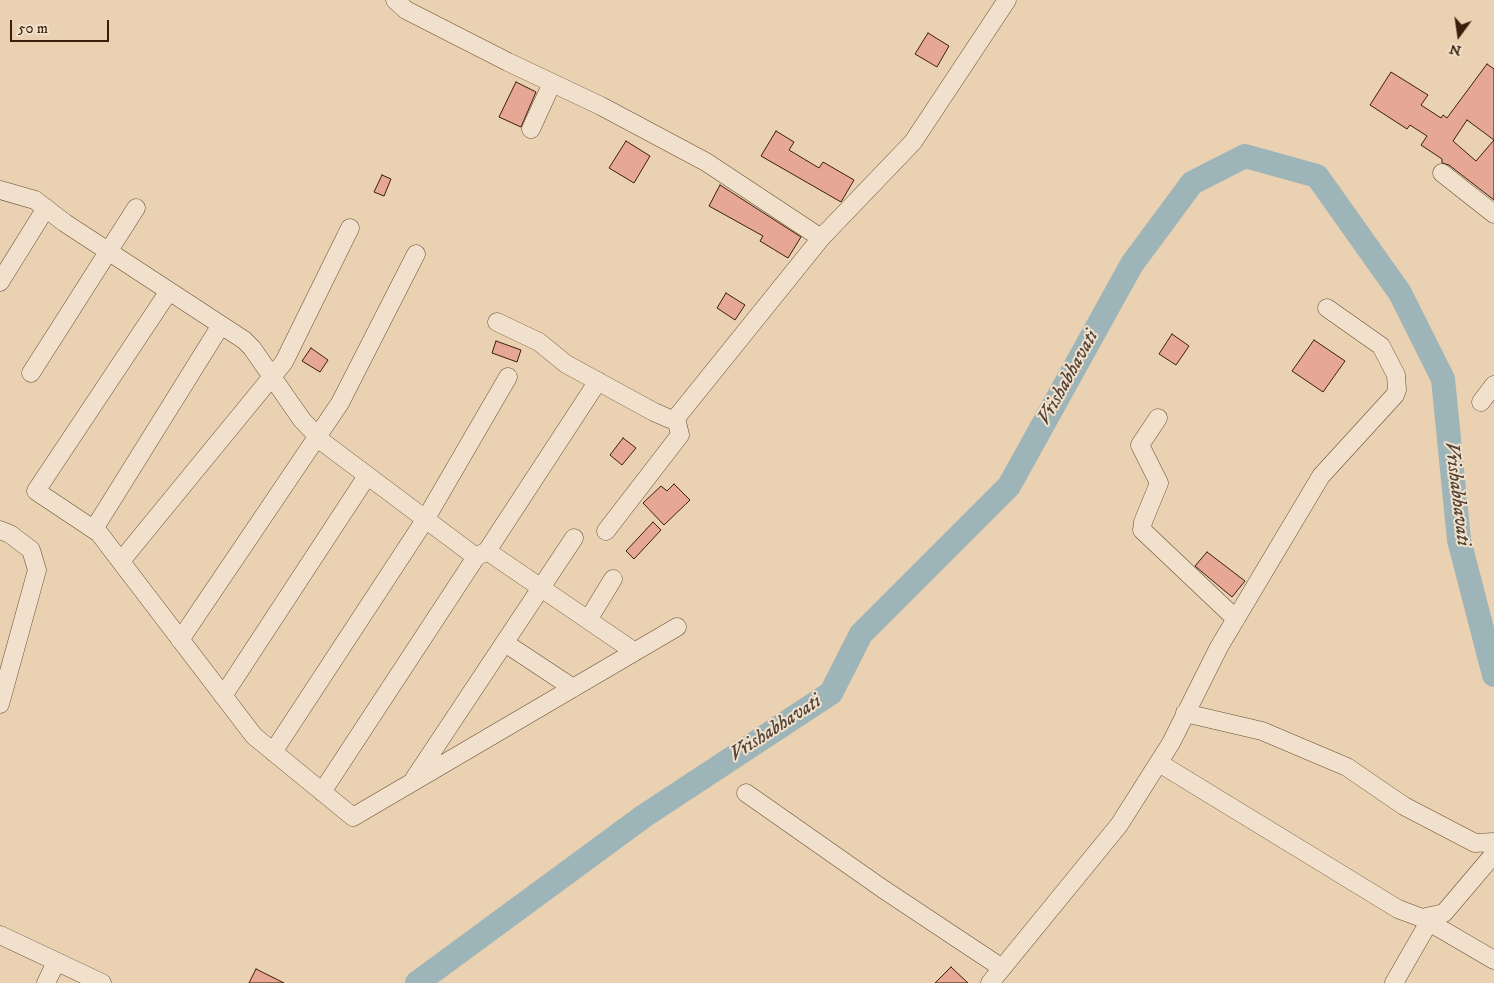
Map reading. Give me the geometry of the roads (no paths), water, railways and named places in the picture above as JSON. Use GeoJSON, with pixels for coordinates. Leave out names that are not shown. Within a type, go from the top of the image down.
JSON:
{"type":"FeatureCollection","features":[{"type":"Feature","properties":{"kind":"street"},"geometry":{"type":"LineString","coordinates":[[395,0],[406,10],[706,162],[821,238]]}},
{"type":"Feature","properties":{"kind":"street"},"geometry":{"type":"LineString","coordinates":[[497,322],[539,342],[566,364],[654,412],[670,419],[676,418],[821,238],[913,142],[1007,0]]}},
{"type":"Feature","properties":{"kind":"street"},"geometry":{"type":"LineString","coordinates":[[530,129],[552,83]]}},
{"type":"Feature","properties":{"kind":"street"},"geometry":{"type":"LineString","coordinates":[[1442,173],[1494,214]]}},
{"type":"Feature","properties":{"kind":"street"},"geometry":{"type":"LineString","coordinates":[[0,190],[35,200],[108,251],[221,325],[252,348],[302,420],[316,436],[425,520],[541,588],[635,652]]}},
{"type":"Feature","properties":{"kind":"street"},"geometry":{"type":"LineString","coordinates":[[0,282],[46,208]]}},
{"type":"Feature","properties":{"kind":"street"},"geometry":{"type":"LineString","coordinates":[[31,373],[136,208]]}},
{"type":"Feature","properties":{"kind":"street"},"geometry":{"type":"LineString","coordinates":[[121,561],[273,378],[284,362],[350,228]]}},
{"type":"Feature","properties":{"kind":"street"},"geometry":{"type":"LineString","coordinates":[[180,640],[340,403],[416,254]]}},
{"type":"Feature","properties":{"kind":"street"},"geometry":{"type":"LineString","coordinates":[[169,291],[36,491],[99,533],[254,736],[353,817],[677,627]]}},
{"type":"Feature","properties":{"kind":"street"},"geometry":{"type":"LineString","coordinates":[[990,983],[1119,825],[1158,763],[1236,619],[1320,476],[1393,398],[1397,390],[1396,375],[1379,343],[1327,308]]}},
{"type":"Feature","properties":{"kind":"street"},"geometry":{"type":"LineString","coordinates":[[94,529],[221,325]]}},
{"type":"Feature","properties":{"kind":"street"},"geometry":{"type":"LineString","coordinates":[[273,752],[425,520],[508,377]]}},
{"type":"Feature","properties":{"kind":"street"},"geometry":{"type":"LineString","coordinates":[[322,792],[598,381]]}},
{"type":"Feature","properties":{"kind":"street"},"geometry":{"type":"LineString","coordinates":[[1481,402],[1494,385]]}},
{"type":"Feature","properties":{"kind":"street"},"geometry":{"type":"LineString","coordinates":[[606,531],[680,435],[676,418]]}},
{"type":"Feature","properties":{"kind":"street"},"geometry":{"type":"LineString","coordinates":[[1158,418],[1140,445],[1159,484],[1143,522],[1142,530],[1236,619]]}},
{"type":"Feature","properties":{"kind":"street"},"geometry":{"type":"LineString","coordinates":[[223,696],[367,476]]}},
{"type":"Feature","properties":{"kind":"street"},"geometry":{"type":"LineString","coordinates":[[0,530],[10,534],[31,550],[37,570],[0,704]]}},
{"type":"Feature","properties":{"kind":"street"},"geometry":{"type":"LineString","coordinates":[[411,783],[574,538]]}},
{"type":"Feature","properties":{"kind":"street"},"geometry":{"type":"LineString","coordinates":[[588,620],[613,578]]}},
{"type":"Feature","properties":{"kind":"street"},"geometry":{"type":"LineString","coordinates":[[505,643],[573,688]]}},
{"type":"Feature","properties":{"kind":"street"},"geometry":{"type":"LineString","coordinates":[[1186,713],[1262,731],[1279,738],[1347,767],[1404,806],[1475,843],[1494,842]]}},
{"type":"Feature","properties":{"kind":"street"},"geometry":{"type":"LineString","coordinates":[[1158,763],[1398,909],[1426,920],[1494,960]]}},
{"type":"Feature","properties":{"kind":"street"},"geometry":{"type":"LineString","coordinates":[[746,793],[1002,968]]}},
{"type":"Feature","properties":{"kind":"street"},"geometry":{"type":"LineString","coordinates":[[1394,983],[1426,920],[1444,913],[1494,854]]}},
{"type":"Feature","properties":{"kind":"street"},"geometry":{"type":"LineString","coordinates":[[0,935],[102,983]]}},
{"type":"Feature","properties":{"kind":"street"},"geometry":{"type":"LineString","coordinates":[[46,983],[56,962]]}},
{"type":"Feature","properties":{"kind":"waterway","name":"Vrishabhavati"},"geometry":{"type":"LineString","coordinates":[[417,983],[644,816],[831,693],[861,634],[1009,486],[1132,264],[1192,183],[1245,156],[1317,176],[1400,293],[1443,379],[1459,540],[1494,675]]}}]}
